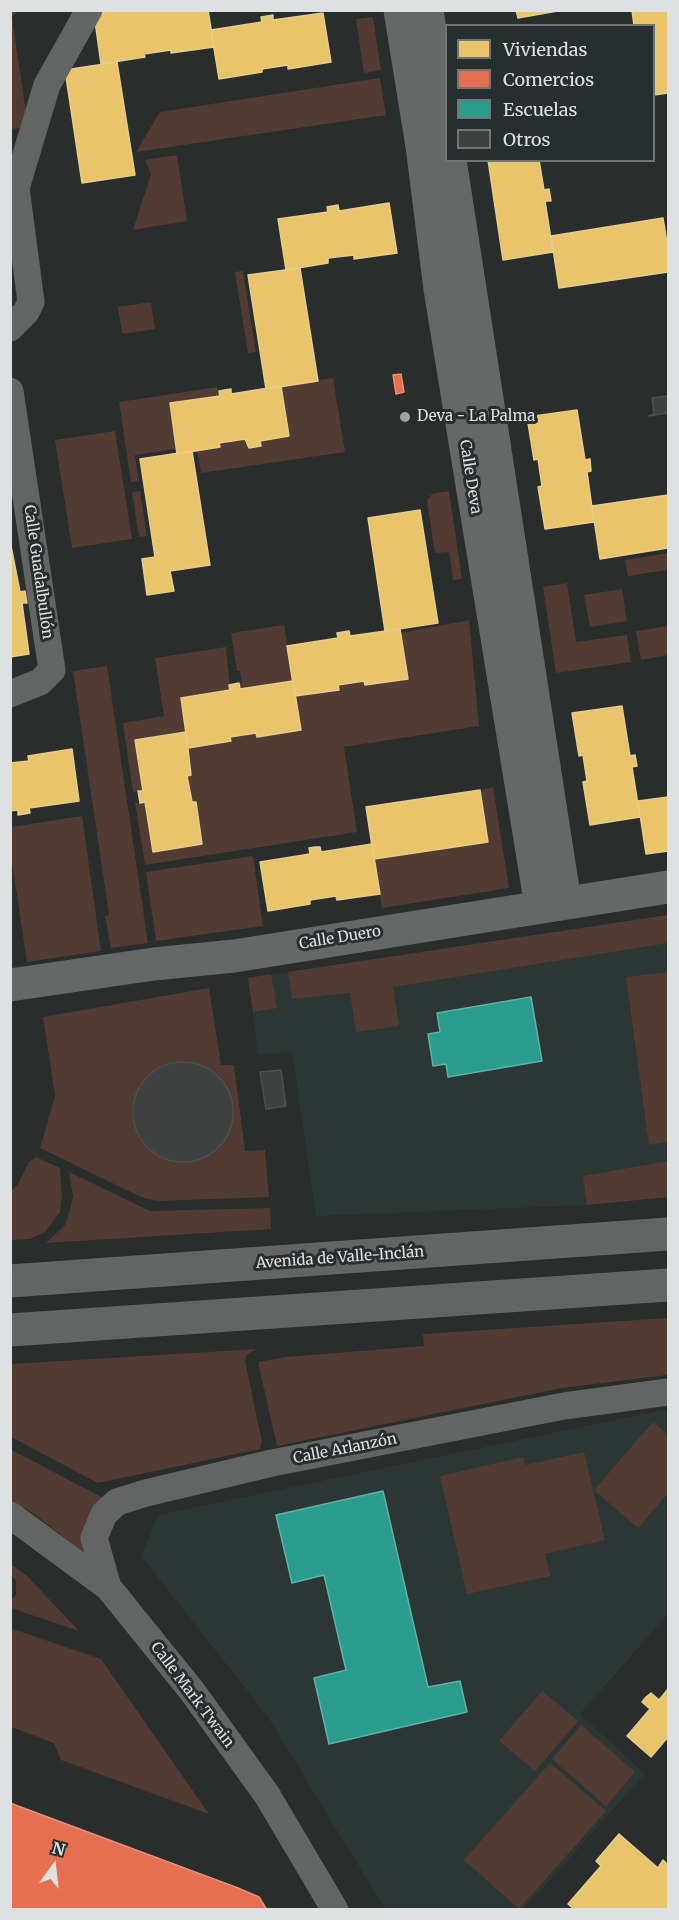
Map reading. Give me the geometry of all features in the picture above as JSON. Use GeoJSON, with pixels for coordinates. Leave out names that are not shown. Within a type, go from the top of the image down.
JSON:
{"type":"FeatureCollection","features":[{"type":"Feature","properties":{"kind":"main road","name":"Avenida de Valle-Inclán"},"geometry":{"type":"LineString","coordinates":[[10,1281],[669,1234]]}},
{"type":"Feature","properties":{"kind":"main road"},"geometry":{"type":"LineString","coordinates":[[10,1330],[669,1285]]}},
{"type":"Feature","properties":{"kind":"street"},"geometry":{"type":"LineString","coordinates":[[10,328],[26,312],[31,302],[16,188],[47,85],[89,10]]}},
{"type":"Feature","properties":{"kind":"street","name":"Calle Deva"},"geometry":{"type":"LineString","coordinates":[[400,10],[422,146],[440,289],[553,904]]}},
{"type":"Feature","properties":{"kind":"street"},"geometry":{"type":"LineString","coordinates":[[428,10],[445,122]]}},
{"type":"Feature","properties":{"kind":"street","name":"Calle Deva"},"geometry":{"type":"LineString","coordinates":[[450,162],[553,904]]}},
{"type":"Feature","properties":{"kind":"street","name":"Calle Guadalbullón"},"geometry":{"type":"LineString","coordinates":[[10,390],[52,670],[40,682],[10,694]]}},
{"type":"Feature","properties":{"kind":"street","name":"Calle Duero"},"geometry":{"type":"LineString","coordinates":[[10,985],[154,964],[234,956],[669,887]]}},
{"type":"Feature","properties":{"kind":"street","name":"Calle Arlanzón"},"geometry":{"type":"LineString","coordinates":[[108,1587],[94,1538],[104,1514],[117,1502],[284,1460],[564,1406],[669,1392]]}},
{"type":"Feature","properties":{"kind":"street","name":"Calle Mark Twain"},"geometry":{"type":"LineString","coordinates":[[10,1515],[108,1587],[192,1691],[267,1795],[335,1910]]}},
{"type":"Feature","properties":{"kind":"shaded area"},"geometry":{"type":"Polygon","coordinates":[[[10,11],[18,11],[12,17],[28,127],[11,129],[10,11]]]}},
{"type":"Feature","properties":{"kind":"shaded area"},"geometry":{"type":"Polygon","coordinates":[[[373,17],[381,70],[364,73],[356,19],[373,17]]]}},
{"type":"Feature","properties":{"kind":"shaded area"},"geometry":{"type":"Polygon","coordinates":[[[380,78],[386,115],[136,152],[160,112],[380,78]]]}},
{"type":"Feature","properties":{"kind":"shaded area"},"geometry":{"type":"Polygon","coordinates":[[[177,155],[187,221],[133,230],[151,174],[145,160],[177,155]]]}},
{"type":"Feature","properties":{"kind":"shaded area"},"geometry":{"type":"Polygon","coordinates":[[[243,271],[256,352],[248,353],[235,272],[243,271]]]}},
{"type":"Feature","properties":{"kind":"shaded area"},"geometry":{"type":"Polygon","coordinates":[[[151,302],[155,329],[122,334],[118,307],[151,302]]]}},
{"type":"Feature","properties":{"kind":"shaded area"},"geometry":{"type":"Polygon","coordinates":[[[333,378],[345,452],[201,473],[197,451],[220,447],[219,443],[245,439],[245,443],[289,436],[281,386],[333,378]]]}},
{"type":"Feature","properties":{"kind":"shaded area"},"geometry":{"type":"Polygon","coordinates":[[[217,387],[220,396],[170,404],[176,449],[135,455],[139,481],[131,482],[119,402],[217,387]]]}},
{"type":"Feature","properties":{"kind":"shaded area"},"geometry":{"type":"Polygon","coordinates":[[[115,431],[132,539],[72,548],[55,440],[115,431]]]}},
{"type":"Feature","properties":{"kind":"shaded area"},"geometry":{"type":"Polygon","coordinates":[[[140,491],[147,536],[139,537],[132,492],[140,491]]]}},
{"type":"Feature","properties":{"kind":"shaded area"},"geometry":{"type":"Polygon","coordinates":[[[449,491],[462,579],[453,580],[449,552],[435,553],[427,501],[432,494],[449,491]]]}},
{"type":"Feature","properties":{"kind":"shaded area"},"geometry":{"type":"Polygon","coordinates":[[[668,553],[668,577],[667,570],[628,576],[625,560],[668,553]]]}},
{"type":"Feature","properties":{"kind":"shaded area"},"geometry":{"type":"Polygon","coordinates":[[[567,583],[576,642],[627,635],[631,662],[556,673],[543,587],[567,583]]]}},
{"type":"Feature","properties":{"kind":"shaded area"},"geometry":{"type":"Polygon","coordinates":[[[622,589],[627,621],[590,627],[584,595],[622,589]]]}},
{"type":"Feature","properties":{"kind":"shaded area"},"geometry":{"type":"Polygon","coordinates":[[[469,620],[479,726],[344,747],[357,832],[145,865],[135,803],[145,802],[153,852],[202,844],[196,802],[192,802],[187,776],[191,775],[187,748],[230,741],[230,737],[256,733],[257,737],[300,730],[295,696],[339,690],[338,685],[364,681],[365,685],[408,679],[401,633],[469,620]]]}},
{"type":"Feature","properties":{"kind":"shaded area"},"geometry":{"type":"Polygon","coordinates":[[[284,625],[293,681],[240,689],[239,683],[242,683],[240,671],[237,671],[231,633],[284,625]]]}},
{"type":"Feature","properties":{"kind":"shaded area"},"geometry":{"type":"Polygon","coordinates":[[[668,626],[668,655],[641,660],[636,631],[668,626]]]}},
{"type":"Feature","properties":{"kind":"shaded area"},"geometry":{"type":"Polygon","coordinates":[[[226,647],[230,690],[181,698],[186,732],[135,740],[143,791],[133,792],[123,723],[164,716],[155,658],[226,647]]]}},
{"type":"Feature","properties":{"kind":"shaded area"},"geometry":{"type":"Polygon","coordinates":[[[107,666],[148,943],[111,948],[105,916],[109,915],[73,671],[107,666]]]}},
{"type":"Feature","properties":{"kind":"shaded area"},"geometry":{"type":"Polygon","coordinates":[[[493,787],[509,888],[382,908],[374,859],[488,842],[480,790],[493,787]]]}},
{"type":"Feature","properties":{"kind":"shaded area"},"geometry":{"type":"Polygon","coordinates":[[[82,816],[101,951],[27,962],[11,856],[11,827],[82,816]]]}},
{"type":"Feature","properties":{"kind":"shaded area"},"geometry":{"type":"Polygon","coordinates":[[[253,856],[263,926],[156,941],[146,872],[253,856]]]}},
{"type":"Feature","properties":{"kind":"shaded area"},"geometry":{"type":"Polygon","coordinates":[[[668,915],[668,1197],[587,1205],[316,1216],[292,1052],[258,1055],[248,978],[668,915]]]}},
{"type":"Feature","properties":{"kind":"shaded area"},"geometry":{"type":"Polygon","coordinates":[[[668,915],[668,943],[393,987],[399,1026],[356,1032],[350,993],[292,999],[288,972],[668,915]]]}},
{"type":"Feature","properties":{"kind":"shaded area"},"geometry":{"type":"Polygon","coordinates":[[[668,972],[668,1142],[649,1145],[626,977],[668,972]]]}},
{"type":"Feature","properties":{"kind":"shaded area"},"geometry":{"type":"Polygon","coordinates":[[[271,974],[277,1008],[253,1012],[248,978],[271,974]]]}},
{"type":"Feature","properties":{"kind":"shaded area"},"geometry":{"type":"Polygon","coordinates":[[[209,988],[221,1065],[234,1065],[245,1151],[265,1150],[269,1197],[158,1201],[141,1197],[40,1148],[55,1096],[43,1017],[209,988]],[[189,1061],[161,1066],[139,1085],[132,1112],[140,1140],[162,1158],[191,1162],[217,1150],[232,1126],[232,1104],[227,1089],[216,1073],[189,1061]]]}},
{"type":"Feature","properties":{"kind":"shaded area"},"geometry":{"type":"Polygon","coordinates":[[[36,1157],[60,1168],[62,1197],[60,1212],[45,1232],[30,1239],[11,1240],[11,1192],[18,1184],[29,1162],[36,1157]]]}},
{"type":"Feature","properties":{"kind":"shaded area"},"geometry":{"type":"Polygon","coordinates":[[[668,1161],[668,1197],[587,1205],[583,1176],[668,1161]]]}},
{"type":"Feature","properties":{"kind":"shaded area"},"geometry":{"type":"Polygon","coordinates":[[[69,1172],[150,1211],[270,1208],[271,1229],[46,1243],[65,1225],[70,1210],[73,1196],[69,1172]]]}},
{"type":"Feature","properties":{"kind":"shaded area"},"geometry":{"type":"Polygon","coordinates":[[[668,1318],[668,1375],[562,1388],[277,1446],[258,1362],[285,1357],[424,1346],[423,1334],[668,1318]]]}},
{"type":"Feature","properties":{"kind":"shaded area"},"geometry":{"type":"Polygon","coordinates":[[[257,1349],[247,1354],[245,1361],[262,1442],[260,1449],[98,1483],[11,1437],[11,1364],[257,1349]]]}},
{"type":"Feature","properties":{"kind":"shaded area"},"geometry":{"type":"Polygon","coordinates":[[[668,1409],[668,1614],[580,1714],[645,1774],[524,1909],[385,1909],[268,1717],[141,1556],[158,1515],[668,1409]]]}},
{"type":"Feature","properties":{"kind":"shaded area"},"geometry":{"type":"Polygon","coordinates":[[[653,1422],[668,1435],[668,1493],[638,1528],[594,1490],[653,1422]]]}},
{"type":"Feature","properties":{"kind":"shaded area"},"geometry":{"type":"Polygon","coordinates":[[[10,1449],[107,1500],[86,1555],[33,1513],[11,1501],[10,1449]]]}},
{"type":"Feature","properties":{"kind":"shaded area"},"geometry":{"type":"Polygon","coordinates":[[[584,1452],[605,1540],[545,1554],[550,1576],[467,1594],[440,1476],[523,1457],[525,1465],[584,1452]]]}},
{"type":"Feature","properties":{"kind":"shaded area"},"geometry":{"type":"Polygon","coordinates":[[[11,1564],[27,1576],[79,1631],[11,1608],[11,1600],[16,1595],[16,1581],[11,1575],[11,1564]]]}},
{"type":"Feature","properties":{"kind":"shaded area"},"geometry":{"type":"Polygon","coordinates":[[[10,1628],[101,1659],[209,1814],[61,1760],[54,1743],[11,1727],[10,1628]]]}},
{"type":"Feature","properties":{"kind":"shaded area"},"geometry":{"type":"Polygon","coordinates":[[[542,1691],[578,1721],[535,1771],[499,1741],[542,1691]]]}},
{"type":"Feature","properties":{"kind":"shaded area"},"geometry":{"type":"Polygon","coordinates":[[[581,1725],[635,1772],[606,1806],[552,1759],[581,1725]]]}},
{"type":"Feature","properties":{"kind":"shaded area"},"geometry":{"type":"Polygon","coordinates":[[[550,1763],[606,1811],[519,1909],[464,1860],[550,1763]]]}},
{"type":"Feature","properties":{"kind":"building: Viviendas"},"geometry":{"type":"Polygon","coordinates":[[[117,10],[208,10],[214,47],[144,54],[145,57],[101,64],[94,14],[117,10]]]}},
{"type":"Feature","properties":{"kind":"building: Viviendas"},"geometry":{"type":"Polygon","coordinates":[[[516,10],[563,10],[518,18],[516,10]]]}},
{"type":"Feature","properties":{"kind":"building: Viviendas"},"geometry":{"type":"Polygon","coordinates":[[[632,10],[668,10],[668,93],[655,95],[655,24],[634,24],[632,10]]]}},
{"type":"Feature","properties":{"kind":"building: Viviendas"},"geometry":{"type":"Polygon","coordinates":[[[323,13],[331,62],[288,69],[288,65],[219,79],[211,30],[262,22],[261,17],[273,15],[273,20],[323,13]]]}},
{"type":"Feature","properties":{"kind":"building: Viviendas"},"geometry":{"type":"Polygon","coordinates":[[[117,62],[135,175],[82,183],[65,70],[117,62]]]}},
{"type":"Feature","properties":{"kind":"building: Viviendas"},"geometry":{"type":"Polygon","coordinates":[[[488,162],[539,162],[544,190],[549,189],[551,201],[545,201],[553,252],[503,260],[488,162]]]}},
{"type":"Feature","properties":{"kind":"building: Viviendas"},"geometry":{"type":"Polygon","coordinates":[[[389,203],[397,253],[354,259],[354,255],[328,258],[328,263],[286,270],[278,219],[328,212],[327,207],[338,205],[339,211],[389,203]]]}},
{"type":"Feature","properties":{"kind":"building: Viviendas"},"geometry":{"type":"Polygon","coordinates":[[[663,218],[668,249],[668,272],[559,288],[551,236],[663,218]]]}},
{"type":"Feature","properties":{"kind":"building: Viviendas"},"geometry":{"type":"Polygon","coordinates":[[[300,268],[318,381],[266,389],[248,275],[300,268]]]}},
{"type":"Feature","properties":{"kind":"building: Viviendas"},"geometry":{"type":"Polygon","coordinates":[[[281,386],[289,436],[260,441],[261,446],[249,448],[245,439],[219,443],[220,447],[177,454],[170,403],[220,396],[219,391],[231,389],[231,394],[281,386]]]}},
{"type":"Feature","properties":{"kind":"building: Viviendas"},"geometry":{"type":"Polygon","coordinates":[[[577,410],[585,460],[590,459],[591,471],[587,472],[594,522],[545,529],[538,487],[542,486],[538,459],[534,460],[527,417],[577,410]]]}},
{"type":"Feature","properties":{"kind":"building: Viviendas"},"geometry":{"type":"Polygon","coordinates":[[[192,451],[210,565],[170,571],[174,591],[147,595],[142,559],[155,557],[140,459],[192,451]]]}},
{"type":"Feature","properties":{"kind":"building: Viviendas"},"geometry":{"type":"Polygon","coordinates":[[[668,495],[668,548],[600,559],[592,506],[668,495]]]}},
{"type":"Feature","properties":{"kind":"building: Viviendas"},"geometry":{"type":"Polygon","coordinates":[[[420,510],[438,623],[385,631],[368,518],[420,510]]]}},
{"type":"Feature","properties":{"kind":"building: Viviendas"},"geometry":{"type":"Polygon","coordinates":[[[10,541],[20,592],[25,591],[27,603],[22,603],[29,654],[10,657],[10,541]]]}},
{"type":"Feature","properties":{"kind":"building: Viviendas"},"geometry":{"type":"Polygon","coordinates":[[[400,629],[408,679],[365,685],[364,681],[338,685],[339,690],[295,696],[287,646],[338,638],[337,633],[349,631],[350,636],[400,629]]]}},
{"type":"Feature","properties":{"kind":"building: Viviendas"},"geometry":{"type":"Polygon","coordinates":[[[293,681],[301,730],[257,737],[256,733],[230,737],[231,741],[188,748],[181,698],[230,690],[229,685],[239,683],[240,689],[293,681]]]}},
{"type":"Feature","properties":{"kind":"building: Viviendas"},"geometry":{"type":"Polygon","coordinates":[[[622,706],[630,756],[635,755],[637,766],[632,767],[640,817],[590,825],[583,782],[587,781],[583,755],[579,756],[572,713],[622,706]]]}},
{"type":"Feature","properties":{"kind":"building: Viviendas"},"geometry":{"type":"Polygon","coordinates":[[[186,732],[191,775],[187,776],[192,802],[196,802],[202,844],[153,852],[145,802],[140,803],[138,791],[143,791],[135,740],[186,732]]]}},
{"type":"Feature","properties":{"kind":"building: Viviendas"},"geometry":{"type":"Polygon","coordinates":[[[72,749],[79,801],[29,808],[30,813],[18,815],[18,810],[10,811],[10,763],[29,761],[28,756],[72,749]]]}},
{"type":"Feature","properties":{"kind":"building: Viviendas"},"geometry":{"type":"Polygon","coordinates":[[[480,790],[488,842],[374,859],[366,807],[480,790]]]}},
{"type":"Feature","properties":{"kind":"building: Viviendas"},"geometry":{"type":"Polygon","coordinates":[[[668,797],[668,851],[646,854],[638,801],[668,797]]]}},
{"type":"Feature","properties":{"kind":"building: Viviendas"},"geometry":{"type":"Polygon","coordinates":[[[372,844],[380,894],[337,900],[336,896],[310,900],[310,904],[268,911],[260,862],[310,854],[309,848],[315,847],[320,847],[321,852],[372,844]]]}},
{"type":"Feature","properties":{"kind":"building: Viviendas"},"geometry":{"type":"Polygon","coordinates":[[[668,1689],[668,1737],[651,1757],[627,1736],[650,1709],[642,1702],[646,1697],[651,1693],[659,1700],[668,1689]]]}},
{"type":"Feature","properties":{"kind":"building: Viviendas"},"geometry":{"type":"Polygon","coordinates":[[[619,1834],[658,1868],[663,1860],[668,1865],[668,1910],[575,1910],[568,1904],[601,1866],[596,1861],[619,1834]]]}},
{"type":"Feature","properties":{"kind":"building: Comercios"},"geometry":{"type":"Polygon","coordinates":[[[401,374],[404,392],[396,394],[393,375],[401,374]]]}},
{"type":"Feature","properties":{"kind":"building: Comercios"},"geometry":{"type":"Polygon","coordinates":[[[10,1803],[238,1888],[259,1897],[267,1910],[10,1910],[10,1803]]]}},
{"type":"Feature","properties":{"kind":"building: Escuelas"},"geometry":{"type":"Polygon","coordinates":[[[531,997],[542,1061],[448,1077],[446,1064],[433,1066],[428,1034],[440,1032],[437,1013],[531,997]]]}},
{"type":"Feature","properties":{"kind":"building: Escuelas"},"geometry":{"type":"Polygon","coordinates":[[[383,1491],[428,1687],[460,1681],[467,1712],[329,1744],[314,1678],[346,1670],[324,1575],[292,1583],[276,1515],[383,1491]]]}},
{"type":"Feature","properties":{"kind":"building: Otros"},"geometry":{"type":"Polygon","coordinates":[[[668,396],[668,413],[649,416],[654,414],[652,398],[668,396]]]}},
{"type":"Feature","properties":{"kind":"building: Otros"},"geometry":{"type":"Polygon","coordinates":[[[183,1062],[202,1066],[218,1077],[229,1093],[233,1112],[229,1131],[218,1147],[202,1158],[183,1162],[164,1158],[148,1147],[137,1131],[133,1112],[137,1093],[148,1077],[164,1066],[183,1062]]]}},
{"type":"Feature","properties":{"kind":"building: Otros"},"geometry":{"type":"Polygon","coordinates":[[[281,1070],[286,1106],[266,1109],[260,1072],[281,1070]]]}},
{"type":"Feature","properties":{"kind":"place","name":"Deva - La Palma"},"geometry":{"type":"Point","coordinates":[405,417]}}]}
